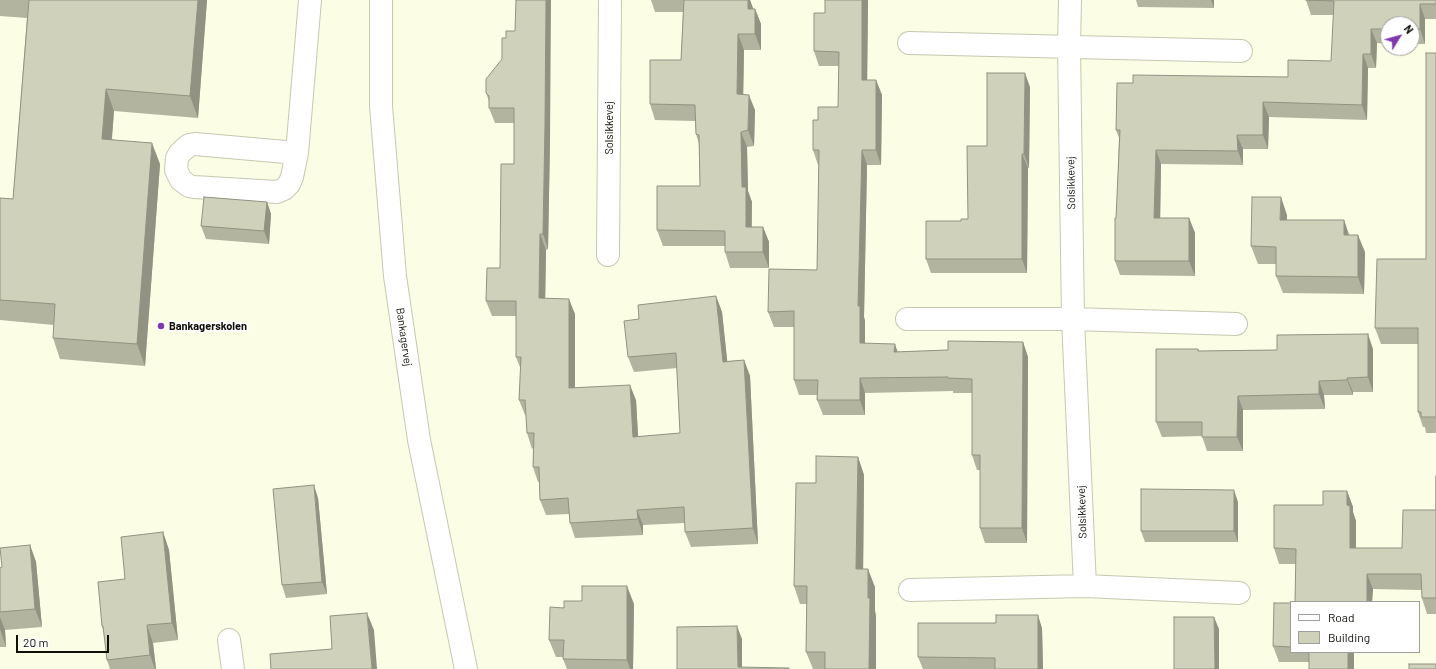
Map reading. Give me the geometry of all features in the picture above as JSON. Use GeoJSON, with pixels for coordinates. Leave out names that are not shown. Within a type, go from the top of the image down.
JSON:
{"type":"FeatureCollection","features":[{"type":"Feature","properties":{"kind":"street"},"geometry":{"type":"LineString","coordinates":[[297,152],[195,144],[189,145],[180,152],[177,158],[176,170],[181,180],[189,186],[194,187],[277,192],[289,184],[292,177],[297,152],[310,0]]}},
{"type":"Feature","properties":{"kind":"street","name":"Bankagervej"},"geometry":{"type":"LineString","coordinates":[[380,0],[381,106],[395,276],[419,440],[466,669]]}},
{"type":"Feature","properties":{"kind":"street","name":"Solsikkevej"},"geometry":{"type":"LineString","coordinates":[[608,256],[610,0]]}},
{"type":"Feature","properties":{"kind":"street","name":"Solsikkevej"},"geometry":{"type":"LineString","coordinates":[[1070,0],[1069,47],[1074,319],[1085,586]]}},
{"type":"Feature","properties":{"kind":"street"},"geometry":{"type":"LineString","coordinates":[[909,43],[1241,51]]}},
{"type":"Feature","properties":{"kind":"street"},"geometry":{"type":"LineString","coordinates":[[907,319],[1074,319],[1236,324]]}},
{"type":"Feature","properties":{"kind":"street"},"geometry":{"type":"LineString","coordinates":[[910,590],[1085,586],[1239,592]]}},
{"type":"Feature","properties":{"kind":"street"},"geometry":{"type":"LineString","coordinates":[[229,640],[232,669]]}},
{"type":"Feature","properties":{"kind":"building"},"geometry":{"type":"Polygon","coordinates":[[[29,0],[198,0],[190,96],[106,89],[102,139],[152,143],[137,344],[53,338],[55,304],[0,300],[0,198],[13,199],[29,0]]]}},
{"type":"Feature","properties":{"kind":"building"},"geometry":{"type":"Polygon","coordinates":[[[516,0],[546,0],[543,234],[540,234],[539,298],[569,299],[569,388],[630,385],[633,437],[680,433],[676,353],[628,357],[624,321],[639,319],[638,305],[716,296],[723,362],[744,360],[753,528],[685,532],[684,507],[637,510],[638,519],[570,523],[568,498],[540,500],[539,467],[533,467],[534,433],[527,433],[525,400],[519,400],[521,357],[516,357],[516,301],[486,301],[487,268],[500,268],[501,164],[514,164],[514,108],[489,108],[489,96],[486,93],[486,79],[502,59],[502,38],[506,38],[506,31],[515,31],[516,0]]]}},
{"type":"Feature","properties":{"kind":"building"},"geometry":{"type":"Polygon","coordinates":[[[684,0],[748,0],[748,9],[755,9],[755,34],[738,34],[737,94],[749,95],[748,130],[741,132],[742,187],[746,187],[746,227],[763,227],[763,252],[725,252],[725,231],[657,230],[657,186],[700,186],[699,135],[696,134],[695,105],[650,104],[650,60],[681,60],[684,0]]]}},
{"type":"Feature","properties":{"kind":"building"},"geometry":{"type":"Polygon","coordinates":[[[825,0],[862,0],[862,80],[876,80],[876,150],[862,150],[858,306],[860,306],[860,343],[895,344],[894,352],[948,350],[948,341],[1023,342],[1022,528],[980,528],[980,455],[972,455],[972,379],[948,377],[860,378],[860,400],[817,400],[818,380],[794,380],[794,311],[768,312],[769,269],[817,270],[819,150],[813,150],[813,120],[818,120],[818,107],[838,107],[839,52],[814,51],[814,13],[825,13],[825,0]]]}},
{"type":"Feature","properties":{"kind":"building"},"geometry":{"type":"Polygon","coordinates":[[[1306,0],[1436,0],[1436,4],[1420,4],[1420,16],[1380,16],[1380,29],[1371,29],[1371,54],[1363,54],[1362,105],[1263,102],[1263,135],[1237,135],[1238,151],[1156,150],[1154,218],[1189,218],[1189,261],[1115,261],[1115,218],[1120,130],[1116,130],[1117,83],[1133,83],[1133,75],[1288,77],[1288,60],[1331,61],[1334,1],[1306,0]]]}},
{"type":"Feature","properties":{"kind":"building"},"geometry":{"type":"Polygon","coordinates":[[[1426,53],[1436,53],[1436,417],[1421,417],[1421,412],[1418,412],[1418,328],[1375,328],[1377,259],[1426,259],[1426,53]]]}},
{"type":"Feature","properties":{"kind":"building"},"geometry":{"type":"Polygon","coordinates":[[[987,73],[1025,73],[1024,154],[1022,154],[1022,259],[926,259],[926,221],[961,221],[961,219],[968,219],[967,146],[987,146],[987,73]]]}},
{"type":"Feature","properties":{"kind":"building"},"geometry":{"type":"Polygon","coordinates":[[[204,197],[267,202],[264,231],[201,226],[204,197]]]}},
{"type":"Feature","properties":{"kind":"building"},"geometry":{"type":"Polygon","coordinates":[[[1252,197],[1281,197],[1280,220],[1344,220],[1344,235],[1358,235],[1358,277],[1276,276],[1276,247],[1251,246],[1252,197]]]}},
{"type":"Feature","properties":{"kind":"building"},"geometry":{"type":"Polygon","coordinates":[[[1368,334],[1368,377],[1347,378],[1347,380],[1319,381],[1319,394],[1238,396],[1237,437],[1202,437],[1202,422],[1156,422],[1156,349],[1198,349],[1198,351],[1277,350],[1277,335],[1368,334]]]}},
{"type":"Feature","properties":{"kind":"building"},"geometry":{"type":"Polygon","coordinates":[[[816,456],[858,457],[856,569],[868,569],[868,598],[870,598],[869,669],[825,669],[825,652],[806,652],[807,586],[794,586],[796,483],[816,483],[816,456]]]}},
{"type":"Feature","properties":{"kind":"building"},"geometry":{"type":"Polygon","coordinates":[[[314,485],[322,582],[282,585],[273,489],[314,485]]]}},
{"type":"Feature","properties":{"kind":"building"},"geometry":{"type":"Polygon","coordinates":[[[1141,489],[1234,490],[1234,531],[1141,531],[1141,489]]]}},
{"type":"Feature","properties":{"kind":"building"},"geometry":{"type":"Polygon","coordinates":[[[1323,491],[1347,491],[1347,505],[1350,506],[1350,548],[1402,548],[1403,510],[1436,510],[1436,598],[1422,598],[1421,574],[1367,574],[1367,601],[1295,601],[1296,549],[1274,548],[1274,505],[1323,505],[1323,491]]]}},
{"type":"Feature","properties":{"kind":"building"},"geometry":{"type":"Polygon","coordinates":[[[163,532],[172,623],[147,625],[150,655],[107,660],[98,582],[125,579],[121,537],[163,532]]]}},
{"type":"Feature","properties":{"kind":"building"},"geometry":{"type":"Polygon","coordinates":[[[30,545],[35,609],[0,612],[0,568],[2,567],[0,548],[30,545]]]}},
{"type":"Feature","properties":{"kind":"building"},"geometry":{"type":"Polygon","coordinates":[[[582,586],[627,586],[627,660],[563,659],[564,640],[549,640],[550,607],[564,608],[564,601],[582,601],[582,586]]]}},
{"type":"Feature","properties":{"kind":"building"},"geometry":{"type":"Polygon","coordinates":[[[1274,603],[1290,603],[1290,647],[1273,646],[1274,603]]]}},
{"type":"Feature","properties":{"kind":"building"},"geometry":{"type":"Polygon","coordinates":[[[367,613],[372,669],[271,669],[270,654],[332,649],[330,616],[367,613]]]}},
{"type":"Feature","properties":{"kind":"building"},"geometry":{"type":"Polygon","coordinates":[[[996,615],[1038,615],[1038,669],[995,669],[995,658],[918,657],[918,623],[996,623],[996,615]]]}},
{"type":"Feature","properties":{"kind":"building"},"geometry":{"type":"Polygon","coordinates":[[[1174,617],[1214,617],[1215,669],[1174,669],[1174,617]]]}},
{"type":"Feature","properties":{"kind":"building"},"geometry":{"type":"Polygon","coordinates":[[[737,626],[738,667],[789,669],[677,669],[677,627],[737,626]]]}},
{"type":"Feature","properties":{"kind":"building"},"geometry":{"type":"Polygon","coordinates":[[[1309,653],[1348,653],[1348,669],[1309,669],[1309,653]]]}},
{"type":"Feature","properties":{"kind":"building"},"geometry":{"type":"Polygon","coordinates":[[[1409,664],[1436,664],[1436,669],[1409,669],[1409,664]]]}},
{"type":"Feature","properties":{"kind":"place","name":"Bankagerskolen"},"geometry":{"type":"Point","coordinates":[161,326]}}]}
